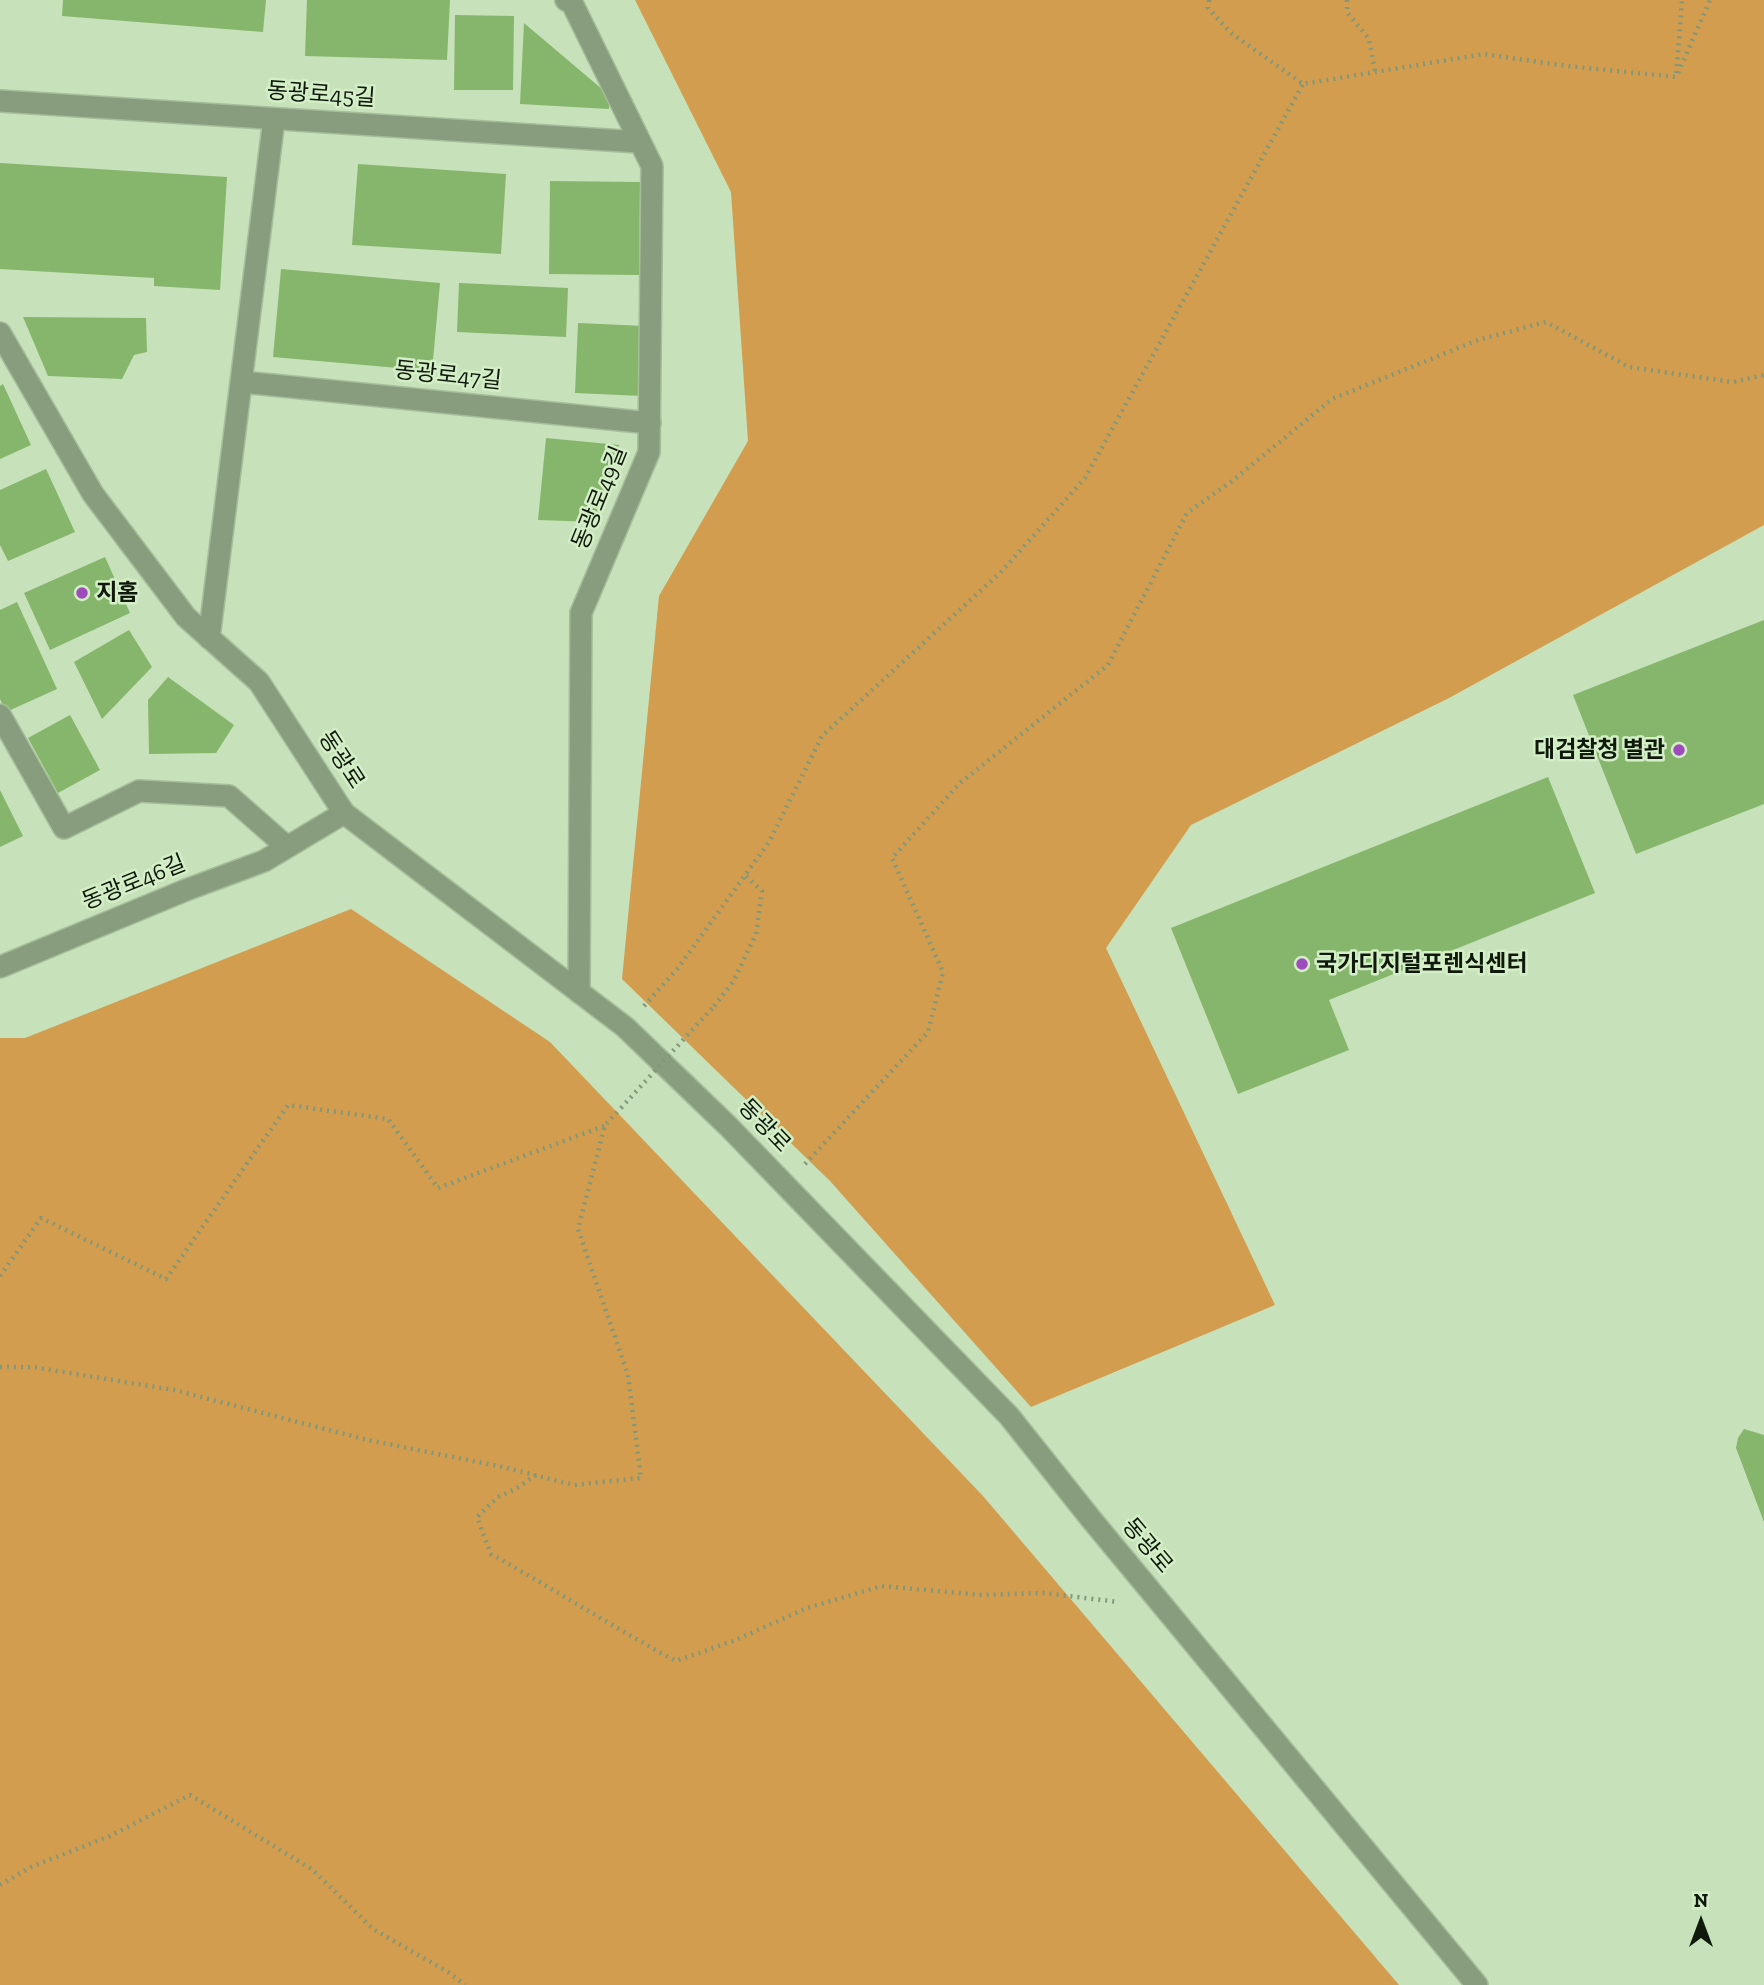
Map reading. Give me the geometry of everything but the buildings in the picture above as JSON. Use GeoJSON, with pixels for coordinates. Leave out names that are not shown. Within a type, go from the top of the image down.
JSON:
{"type":"FeatureCollection","features":[{"type":"Feature","properties":{"kind":"street","name":"동광로49길"},"geometry":{"type":"LineString","coordinates":[[570,1],[652,166],[649,452],[581,613],[579,992]]}},
{"type":"Feature","properties":{"kind":"street","name":"동광로45길"},"geometry":{"type":"LineString","coordinates":[[0,101],[639,142]]}},
{"type":"Feature","properties":{"kind":"street"},"geometry":{"type":"LineString","coordinates":[[209,638],[274,119]]}},
{"type":"Feature","properties":{"kind":"street","name":"동광로"},"geometry":{"type":"LineString","coordinates":[[0,332],[93,494],[186,617],[259,682],[344,813],[625,1027],[728,1126],[1009,1416],[1477,1985]]}},
{"type":"Feature","properties":{"kind":"street","name":"동광로47길"},"geometry":{"type":"LineString","coordinates":[[242,382],[650,422]]}},
{"type":"Feature","properties":{"kind":"street"},"geometry":{"type":"LineString","coordinates":[[0,715],[64,828],[139,790],[229,796],[287,847]]}},
{"type":"Feature","properties":{"kind":"street","name":"동광로46길"},"geometry":{"type":"LineString","coordinates":[[0,967],[186,890],[264,861],[344,813]]}},
{"type":"Feature","properties":{"kind":"path"},"geometry":{"type":"LineString","coordinates":[[1209,0],[1208,8],[1231,33],[1303,84],[1484,54],[1676,77]]}},
{"type":"Feature","properties":{"kind":"path"},"geometry":{"type":"LineString","coordinates":[[1348,0],[1347,12],[1369,39],[1375,71]]}},
{"type":"Feature","properties":{"kind":"path"},"geometry":{"type":"LineString","coordinates":[[1676,77],[1682,0]]}},
{"type":"Feature","properties":{"kind":"path"},"geometry":{"type":"LineString","coordinates":[[1676,77],[1710,0]]}},
{"type":"Feature","properties":{"kind":"path"},"geometry":{"type":"LineString","coordinates":[[625,1027],[678,968],[746,876],[769,842],[822,736],[1002,571],[1085,478],[1303,84]]}},
{"type":"Feature","properties":{"kind":"path"},"geometry":{"type":"LineString","coordinates":[[786,1186],[928,1032],[943,972],[892,858],[960,783],[1108,665],[1187,513],[1233,481],[1332,398],[1478,340],[1546,322],[1629,367],[1733,382],[1764,375]]}},
{"type":"Feature","properties":{"kind":"path"},"geometry":{"type":"LineString","coordinates":[[0,1276],[41,1218],[166,1279],[288,1105],[388,1119],[438,1188],[605,1125],[733,982],[756,934],[762,891],[746,876]]}},
{"type":"Feature","properties":{"kind":"path"},"geometry":{"type":"LineString","coordinates":[[0,1367],[33,1367],[174,1390],[368,1440],[574,1485],[641,1478],[628,1375],[578,1229],[605,1125]]}},
{"type":"Feature","properties":{"kind":"path"},"geometry":{"type":"LineString","coordinates":[[536,1475],[498,1497],[477,1517],[491,1555],[556,1591],[605,1623],[677,1661],[733,1642],[807,1608],[882,1586],[982,1595],[1043,1593],[1165,1608]]}},
{"type":"Feature","properties":{"kind":"path"},"geometry":{"type":"LineString","coordinates":[[0,1885],[31,1867],[110,1836],[190,1795],[313,1870],[373,1929],[448,1972],[465,1985]]}},
{"type":"Feature","properties":{"kind":"shaded area"},"geometry":{"type":"Polygon","coordinates":[[[635,0],[1764,0],[1764,525],[1449,698],[1191,825],[1106,948],[1275,1305],[1031,1407],[830,1181],[622,979],[659,596],[748,441],[731,192],[635,0]]]}},
{"type":"Feature","properties":{"kind":"shaded area"},"geometry":{"type":"Polygon","coordinates":[[[351,909],[550,1042],[983,1496],[1399,1985],[0,1985],[0,1038],[25,1038],[351,909]]]}},
{"type":"Feature","properties":{"kind":"place","name":"지홈"},"geometry":{"type":"Point","coordinates":[82,593]}},
{"type":"Feature","properties":{"kind":"place","name":"대검찰청 별관"},"geometry":{"type":"Point","coordinates":[1679,750]}},
{"type":"Feature","properties":{"kind":"place","name":"국가디지털포렌식센터"},"geometry":{"type":"Point","coordinates":[1302,964]}}]}
